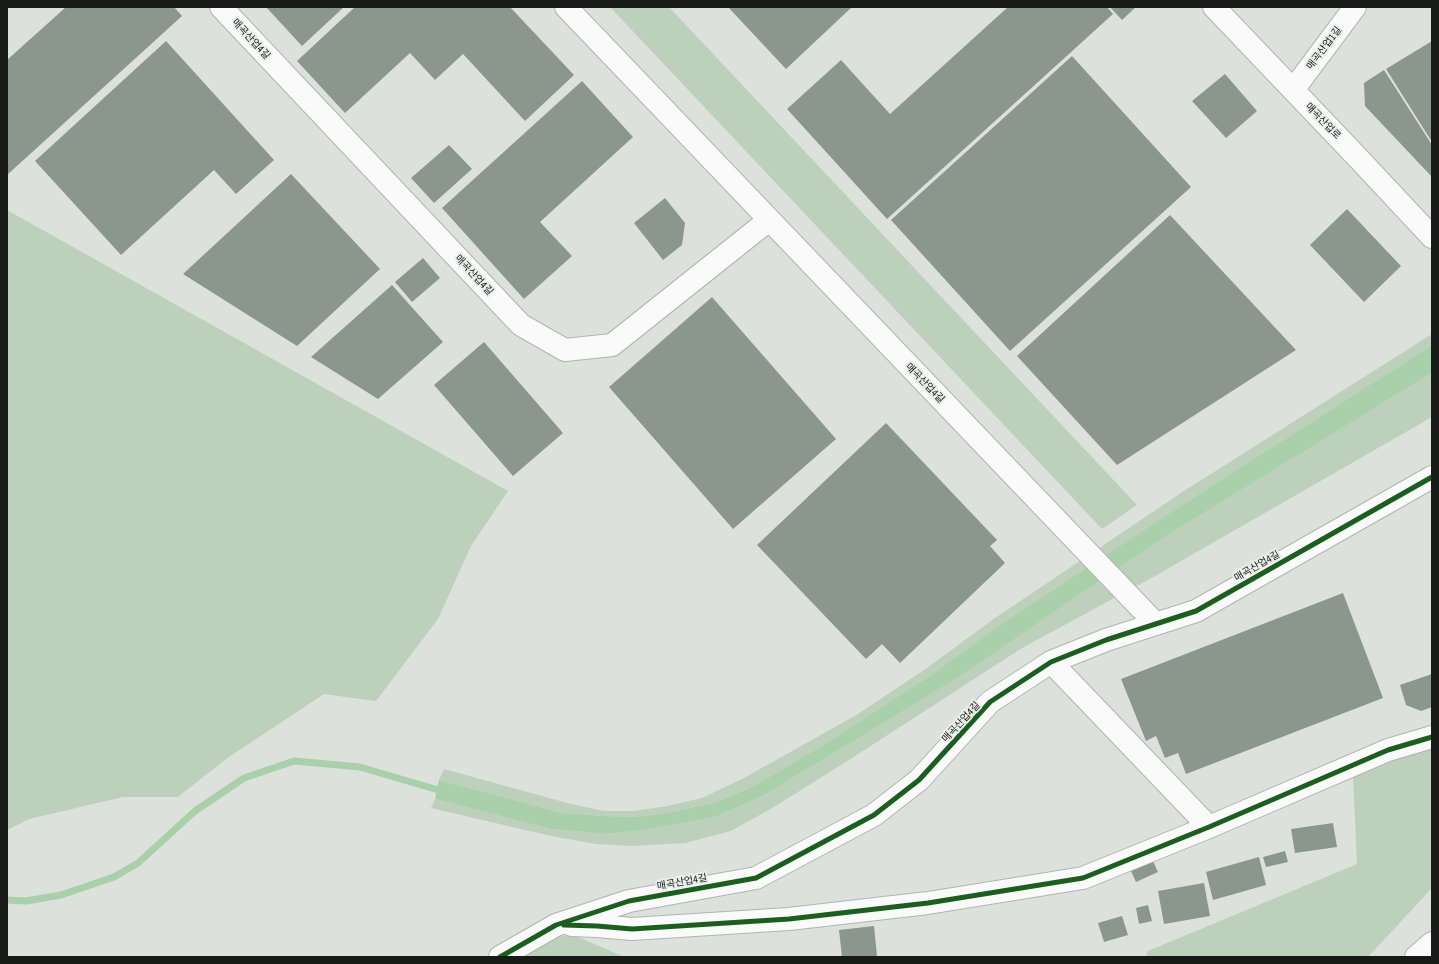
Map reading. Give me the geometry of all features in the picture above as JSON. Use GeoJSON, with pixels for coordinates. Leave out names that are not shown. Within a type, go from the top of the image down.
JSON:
{"type":"FeatureCollection","features":[{"type":"Feature","properties":{"kind":"street","name":"매곡산업4길"},"geometry":{"type":"LineString","coordinates":[[221,7],[521,325],[565,350],[612,346],[769,220]]}},
{"type":"Feature","properties":{"kind":"street","name":"매곡산업4길"},"geometry":{"type":"LineString","coordinates":[[566,7],[1156,624]]}},
{"type":"Feature","properties":{"kind":"street","name":"매곡산업로"},"geometry":{"type":"LineString","coordinates":[[1214,7],[1432,237]]}},
{"type":"Feature","properties":{"kind":"street","name":"매곡산업1길"},"geometry":{"type":"LineString","coordinates":[[1293,90],[1355,7]]}},
{"type":"Feature","properties":{"kind":"street","name":"매곡산업4길"},"geometry":{"type":"LineString","coordinates":[[500,957],[556,925],[629,901],[756,878],[784,864],[874,815],[919,780],[990,702],[1052,662],[1106,640],[1196,611],[1432,477]]}},
{"type":"Feature","properties":{"kind":"street"},"geometry":{"type":"LineString","coordinates":[[1052,662],[1209,827]]}},
{"type":"Feature","properties":{"kind":"street"},"geometry":{"type":"LineString","coordinates":[[556,925],[632,929],[789,919],[928,903],[1083,878],[1209,827],[1388,750],[1432,737]]}},
{"type":"Feature","properties":{"kind":"street"},"geometry":{"type":"LineString","coordinates":[[1416,957],[1432,943]]}},
{"type":"Feature","properties":{"kind":"shaded area"},"geometry":{"type":"Polygon","coordinates":[[[610,7],[669,7],[1137,505],[1102,529],[610,7]]]}},
{"type":"Feature","properties":{"kind":"shaded area"},"geometry":{"type":"Polygon","coordinates":[[[7,210],[508,491],[471,546],[438,619],[376,701],[324,694],[226,759],[178,797],[123,797],[29,819],[7,830],[7,210]]]}},
{"type":"Feature","properties":{"kind":"shaded area"},"geometry":{"type":"Polygon","coordinates":[[[1432,334],[1432,345],[1191,499],[1000,625],[934,673],[830,741],[754,786],[714,803],[666,813],[637,817],[563,813],[439,780],[444,769],[571,804],[604,811],[634,811],[667,806],[702,798],[744,778],[858,714],[927,668],[995,618],[1184,491],[1432,334]]]}},
{"type":"Feature","properties":{"kind":"shaded area"},"geometry":{"type":"Polygon","coordinates":[[[1432,345],[1432,373],[1163,538],[959,677],[763,796],[715,817],[650,829],[608,834],[551,829],[435,799],[439,780],[563,813],[637,817],[666,813],[714,803],[754,786],[830,741],[934,673],[1000,625],[1191,499],[1432,345]]]}},
{"type":"Feature","properties":{"kind":"shaded area"},"geometry":{"type":"Polygon","coordinates":[[[1432,373],[1432,417],[1155,576],[1022,648],[849,760],[774,807],[731,831],[685,843],[634,846],[596,844],[551,836],[431,808],[435,799],[551,829],[608,834],[650,829],[715,817],[763,796],[959,677],[1163,538],[1432,373]]]}},
{"type":"Feature","properties":{"kind":"shaded area"},"geometry":{"type":"Polygon","coordinates":[[[1432,744],[1432,888],[1368,957],[1146,957],[1148,951],[1357,864],[1353,775],[1432,744]]]}},
{"type":"Feature","properties":{"kind":"shaded area"},"geometry":{"type":"Polygon","coordinates":[[[560,936],[578,937],[623,957],[517,957],[560,936]]]}},
{"type":"Feature","properties":{"kind":"building"},"geometry":{"type":"Polygon","coordinates":[[[66,7],[174,7],[182,16],[7,175],[7,60],[66,7]]]}},
{"type":"Feature","properties":{"kind":"building"},"geometry":{"type":"Polygon","coordinates":[[[266,7],[344,7],[302,46],[266,7]]]}},
{"type":"Feature","properties":{"kind":"building"},"geometry":{"type":"Polygon","coordinates":[[[355,7],[510,7],[574,75],[525,121],[463,54],[435,80],[410,53],[345,113],[297,61],[355,7]]]}},
{"type":"Feature","properties":{"kind":"building"},"geometry":{"type":"Polygon","coordinates":[[[728,7],[852,7],[786,69],[728,7]]]}},
{"type":"Feature","properties":{"kind":"building"},"geometry":{"type":"Polygon","coordinates":[[[1008,7],[1107,7],[1113,14],[887,219],[787,109],[841,60],[890,114],[1008,7]]]}},
{"type":"Feature","properties":{"kind":"building"},"geometry":{"type":"Polygon","coordinates":[[[1110,7],[1136,7],[1122,20],[1110,7]]]}},
{"type":"Feature","properties":{"kind":"building"},"geometry":{"type":"Polygon","coordinates":[[[166,41],[274,160],[236,194],[214,170],[121,255],[35,161],[166,41]]]}},
{"type":"Feature","properties":{"kind":"building"},"geometry":{"type":"Polygon","coordinates":[[[1432,41],[1432,142],[1386,69],[1432,41]]]}},
{"type":"Feature","properties":{"kind":"building"},"geometry":{"type":"Polygon","coordinates":[[[1072,56],[1191,187],[1010,351],[891,220],[1072,56]]]}},
{"type":"Feature","properties":{"kind":"building"},"geometry":{"type":"Polygon","coordinates":[[[1384,70],[1432,145],[1432,177],[1365,106],[1364,83],[1384,70]]]}},
{"type":"Feature","properties":{"kind":"building"},"geometry":{"type":"Polygon","coordinates":[[[1225,74],[1257,111],[1226,138],[1192,101],[1225,74]]]}},
{"type":"Feature","properties":{"kind":"building"},"geometry":{"type":"Polygon","coordinates":[[[582,81],[633,137],[540,222],[572,256],[524,299],[442,208],[582,81]]]}},
{"type":"Feature","properties":{"kind":"building"},"geometry":{"type":"Polygon","coordinates":[[[449,145],[472,169],[434,203],[411,178],[449,145]]]}},
{"type":"Feature","properties":{"kind":"building"},"geometry":{"type":"Polygon","coordinates":[[[291,174],[380,269],[297,346],[183,274],[291,174]]]}},
{"type":"Feature","properties":{"kind":"building"},"geometry":{"type":"Polygon","coordinates":[[[665,198],[685,223],[682,245],[663,260],[634,223],[665,198]]]}},
{"type":"Feature","properties":{"kind":"building"},"geometry":{"type":"Polygon","coordinates":[[[1347,209],[1401,266],[1364,302],[1310,245],[1347,209]]]}},
{"type":"Feature","properties":{"kind":"building"},"geometry":{"type":"Polygon","coordinates":[[[1170,215],[1296,350],[1117,465],[1017,356],[1170,215]]]}},
{"type":"Feature","properties":{"kind":"building"},"geometry":{"type":"Polygon","coordinates":[[[423,258],[440,278],[412,302],[395,282],[423,258]]]}},
{"type":"Feature","properties":{"kind":"building"},"geometry":{"type":"Polygon","coordinates":[[[392,285],[443,342],[378,399],[311,357],[392,285]]]}},
{"type":"Feature","properties":{"kind":"building"},"geometry":{"type":"Polygon","coordinates":[[[712,297],[836,439],[733,529],[609,387],[712,297]]]}},
{"type":"Feature","properties":{"kind":"building"},"geometry":{"type":"Polygon","coordinates":[[[484,342],[563,433],[513,476],[434,385],[484,342]]]}},
{"type":"Feature","properties":{"kind":"building"},"geometry":{"type":"Polygon","coordinates":[[[886,423],[997,540],[990,546],[1005,563],[900,663],[882,644],[866,659],[757,545],[886,423]]]}},
{"type":"Feature","properties":{"kind":"building"},"geometry":{"type":"Polygon","coordinates":[[[1343,593],[1383,698],[1186,774],[1178,753],[1165,758],[1156,736],[1146,741],[1121,679],[1343,593]]]}},
{"type":"Feature","properties":{"kind":"building"},"geometry":{"type":"Polygon","coordinates":[[[1432,674],[1432,707],[1421,711],[1406,705],[1400,685],[1432,674]]]}},
{"type":"Feature","properties":{"kind":"building"},"geometry":{"type":"Polygon","coordinates":[[[1333,823],[1337,847],[1295,853],[1291,829],[1333,823]]]}},
{"type":"Feature","properties":{"kind":"building"},"geometry":{"type":"Polygon","coordinates":[[[1285,851],[1288,862],[1266,867],[1263,857],[1285,851]]]}},
{"type":"Feature","properties":{"kind":"building"},"geometry":{"type":"Polygon","coordinates":[[[1259,857],[1266,885],[1213,900],[1206,872],[1259,857]]]}},
{"type":"Feature","properties":{"kind":"building"},"geometry":{"type":"Polygon","coordinates":[[[1152,859],[1158,872],[1136,882],[1130,869],[1152,859]]]}},
{"type":"Feature","properties":{"kind":"building"},"geometry":{"type":"Polygon","coordinates":[[[1204,883],[1210,916],[1164,924],[1158,891],[1204,883]]]}},
{"type":"Feature","properties":{"kind":"building"},"geometry":{"type":"Polygon","coordinates":[[[1148,905],[1152,921],[1139,924],[1136,908],[1148,905]]]}},
{"type":"Feature","properties":{"kind":"building"},"geometry":{"type":"Polygon","coordinates":[[[1122,916],[1128,935],[1104,942],[1098,923],[1122,916]]]}},
{"type":"Feature","properties":{"kind":"building"},"geometry":{"type":"Polygon","coordinates":[[[874,926],[877,956],[842,957],[839,930],[874,926]]]}},
{"type":"Feature","properties":{"kind":"waterway"},"geometry":{"type":"LineString","coordinates":[[7,900],[26,901],[61,895],[114,877],[138,863],[195,811],[244,778],[294,761],[360,767],[445,792]]}},
{"type":"Feature","properties":{"kind":"cycle path"},"geometry":{"type":"LineString","coordinates":[[500,957],[556,925],[629,901],[756,878],[874,815],[919,780],[990,702],[1051,662],[1106,640],[1196,611],[1432,477]]}},
{"type":"Feature","properties":{"kind":"cycle path"},"geometry":{"type":"LineString","coordinates":[[564,925],[632,929],[789,919],[928,903],[1083,878],[1209,827],[1388,750],[1432,737]]}}]}
